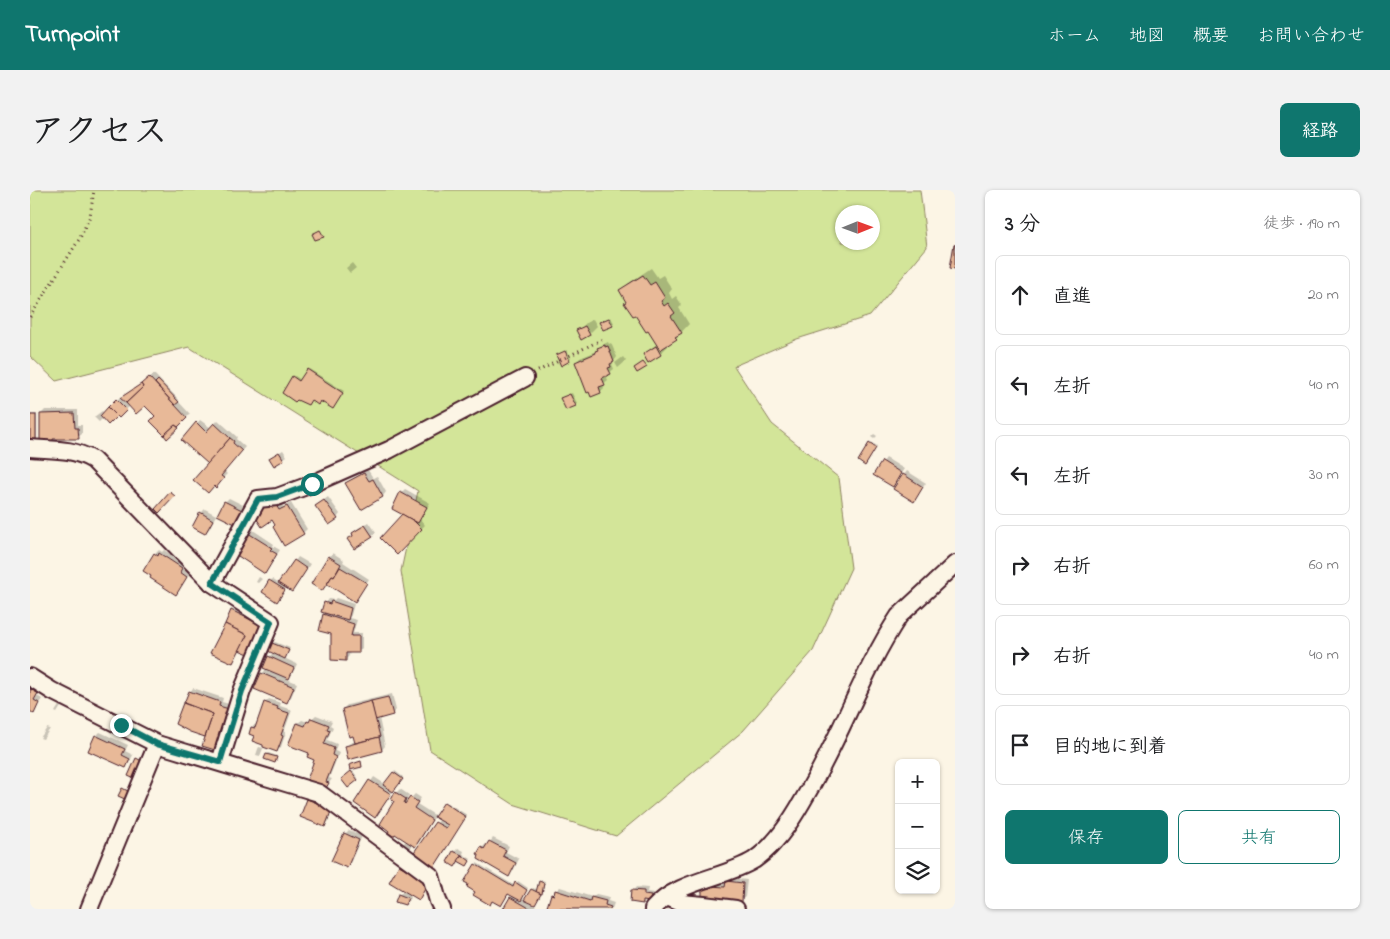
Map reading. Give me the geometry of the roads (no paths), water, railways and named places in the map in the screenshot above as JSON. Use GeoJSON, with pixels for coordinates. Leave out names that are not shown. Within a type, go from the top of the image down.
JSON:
{"type":"FeatureCollection","features":[{"type":"Feature","properties":{"kind":"street"},"geometry":{"type":"LineString","coordinates":[[212,583],[258,499],[277,497],[312,484],[389,450],[524,378]]}},
{"type":"Feature","properties":{"kind":"street"},"geometry":{"type":"LineString","coordinates":[[30,448],[70,451],[82,454],[93,460],[212,583],[271,622],[242,691],[220,762]]}},
{"type":"Feature","properties":{"kind":"street"},"geometry":{"type":"LineString","coordinates":[[653,909],[667,897],[684,888],[738,868],[756,859],[774,842],[793,817],[819,773],[870,665],[899,616],[955,564]]}},
{"type":"Feature","properties":{"kind":"street"},"geometry":{"type":"LineString","coordinates":[[30,677],[52,692],[157,744],[220,762],[327,797],[431,876],[442,909]]}},
{"type":"Feature","properties":{"kind":"street"},"geometry":{"type":"LineString","coordinates":[[89,909],[157,744]]}},
{"type":"Feature","properties":{"kind":"street"},"geometry":{"type":"LineString","coordinates":[[667,897],[681,903],[736,909]]}}]}
